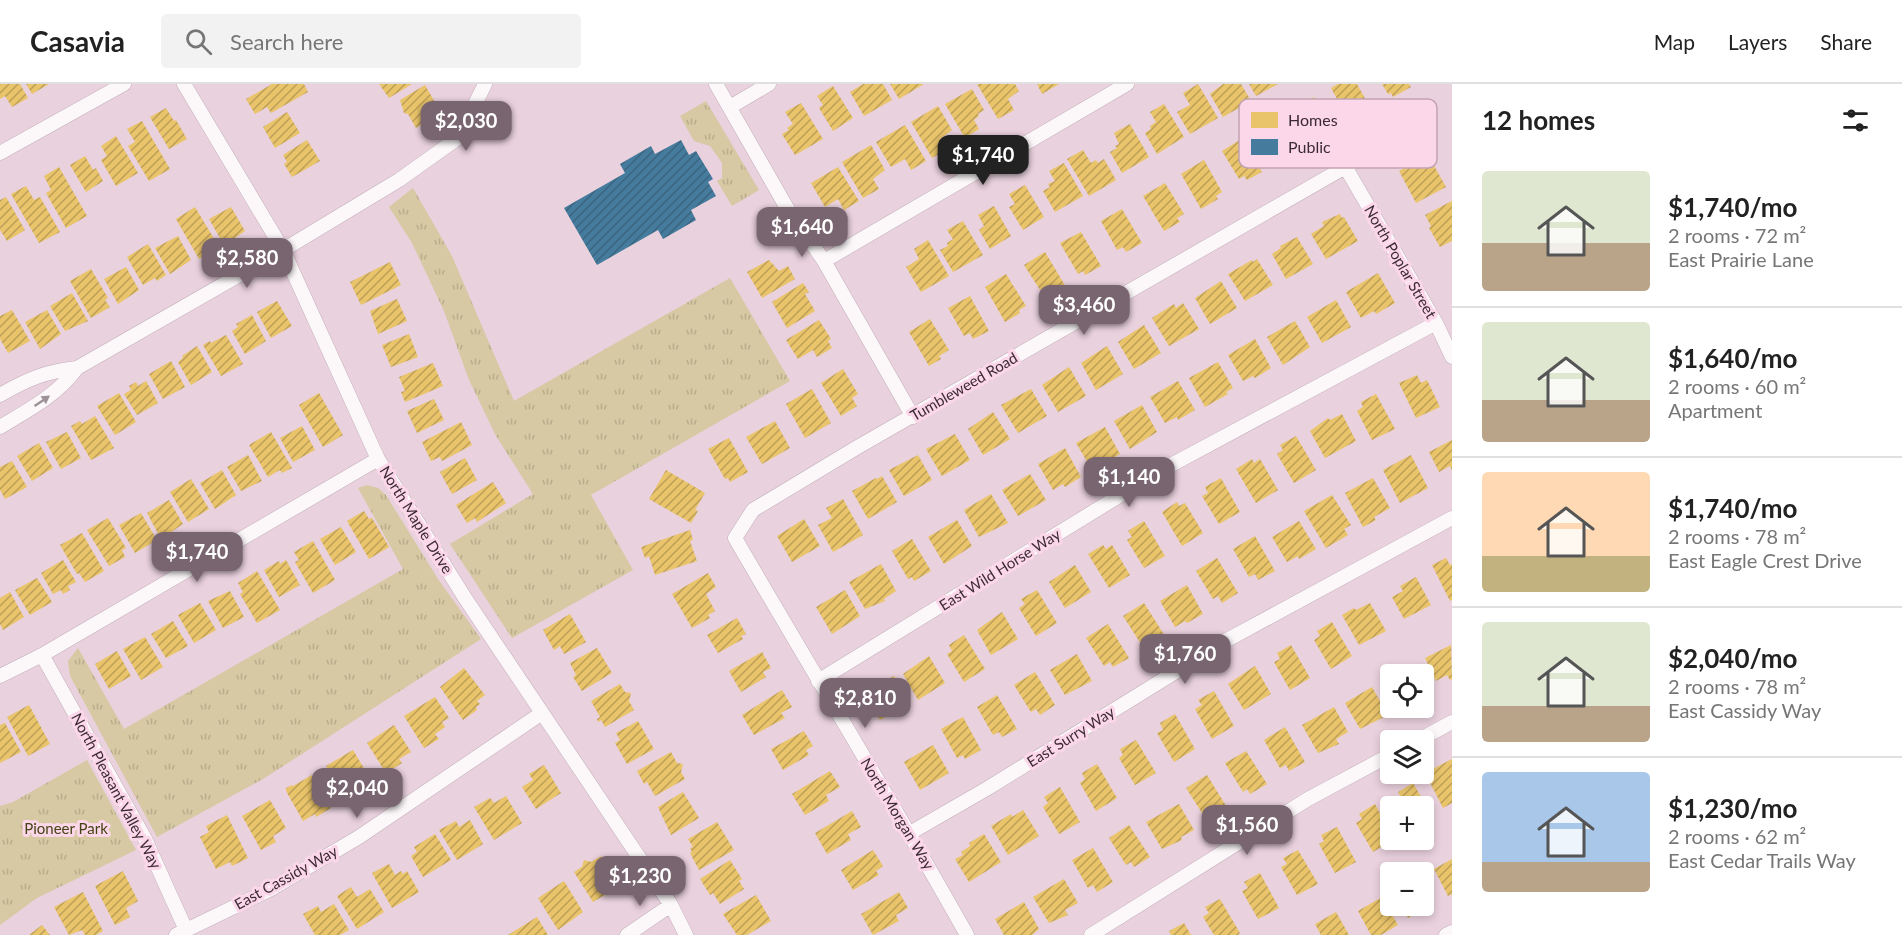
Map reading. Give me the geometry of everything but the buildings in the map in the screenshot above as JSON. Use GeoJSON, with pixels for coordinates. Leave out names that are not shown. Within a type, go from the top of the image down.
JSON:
{"type":"FeatureCollection","features":[{"type":"Feature","properties":{"kind":"street"},"geometry":{"type":"LineString","coordinates":[[0,153],[124,84]]}},
{"type":"Feature","properties":{"kind":"street","name":"North Maple Drive"},"geometry":{"type":"LineString","coordinates":[[184,84],[282,250],[378,459],[465,598],[671,905],[686,935]]}},
{"type":"Feature","properties":{"kind":"street"},"geometry":{"type":"LineString","coordinates":[[0,427],[64,385],[77,368],[399,180],[458,138],[485,84]]}},
{"type":"Feature","properties":{"kind":"street"},"geometry":{"type":"LineString","coordinates":[[716,84],[787,208],[824,261],[913,417]]}},
{"type":"Feature","properties":{"kind":"street"},"geometry":{"type":"LineString","coordinates":[[730,107],[769,84]]}},
{"type":"Feature","properties":{"kind":"street"},"geometry":{"type":"LineString","coordinates":[[824,261],[1127,84]]}},
{"type":"Feature","properties":{"kind":"street","name":"North Poplar Street"},"geometry":{"type":"LineString","coordinates":[[1346,168],[1436,323],[1452,357]]}},
{"type":"Feature","properties":{"kind":"street","name":"Tumbleweed Road"},"geometry":{"type":"LineString","coordinates":[[735,538],[753,510],[856,448],[1346,168]]}},
{"type":"Feature","properties":{"kind":"street","name":"East Wild Horse Way"},"geometry":{"type":"LineString","coordinates":[[818,681],[1158,472],[1436,323]]}},
{"type":"Feature","properties":{"kind":"street"},"geometry":{"type":"LineString","coordinates":[[0,395],[24,381],[54,370],[77,368]]}},
{"type":"Feature","properties":{"kind":"street"},"geometry":{"type":"LineString","coordinates":[[0,676],[42,655],[378,459]]}},
{"type":"Feature","properties":{"kind":"street","name":"East Surry Way"},"geometry":{"type":"LineString","coordinates":[[910,833],[988,788],[1227,640],[1452,518]]}},
{"type":"Feature","properties":{"kind":"street","name":"North Morgan Way"},"geometry":{"type":"LineString","coordinates":[[735,538],[910,833],[967,935]]}},
{"type":"Feature","properties":{"kind":"street","name":"North Pleasant Valley Way"},"geometry":{"type":"LineString","coordinates":[[42,655],[145,839],[181,932]]}},
{"type":"Feature","properties":{"kind":"street","name":"East Cassidy Way"},"geometry":{"type":"LineString","coordinates":[[181,932],[271,889],[359,837],[542,713]]}},
{"type":"Feature","properties":{"kind":"street"},"geometry":{"type":"LineString","coordinates":[[1434,732],[1452,723]]}},
{"type":"Feature","properties":{"kind":"street"},"geometry":{"type":"LineString","coordinates":[[1091,935],[1308,799],[1380,760]]}},
{"type":"Feature","properties":{"kind":"street"},"geometry":{"type":"LineString","coordinates":[[627,935],[671,905]]}},
{"type":"Feature","properties":{"kind":"street"},"geometry":{"type":"LineString","coordinates":[[1446,935],[1452,932]]}},
{"type":"Feature","properties":{"kind":"green space"},"geometry":{"type":"Polygon","coordinates":[[[706,101],[759,190],[732,206],[717,181],[722,178],[722,163],[710,146],[694,141],[680,116],[706,101]]]}},
{"type":"Feature","properties":{"kind":"green space"},"geometry":{"type":"Polygon","coordinates":[[[413,188],[452,256],[514,401],[730,278],[790,381],[591,495],[633,570],[512,638],[450,544],[533,494],[496,436],[469,380],[444,311],[412,243],[389,207],[413,188]]]}},
{"type":"Feature","properties":{"kind":"green space"},"geometry":{"type":"Polygon","coordinates":[[[367,485],[378,488],[386,495],[438,579],[481,639],[263,779],[157,837],[70,676],[68,661],[78,648],[124,729],[403,569],[358,488],[367,485]]]}},
{"type":"Feature","properties":{"kind":"green space","name":"Pioneer Park"},"geometry":{"type":"Polygon","coordinates":[[[87,760],[136,850],[37,898],[0,925],[0,806],[13,802],[87,760]]]}}]}
